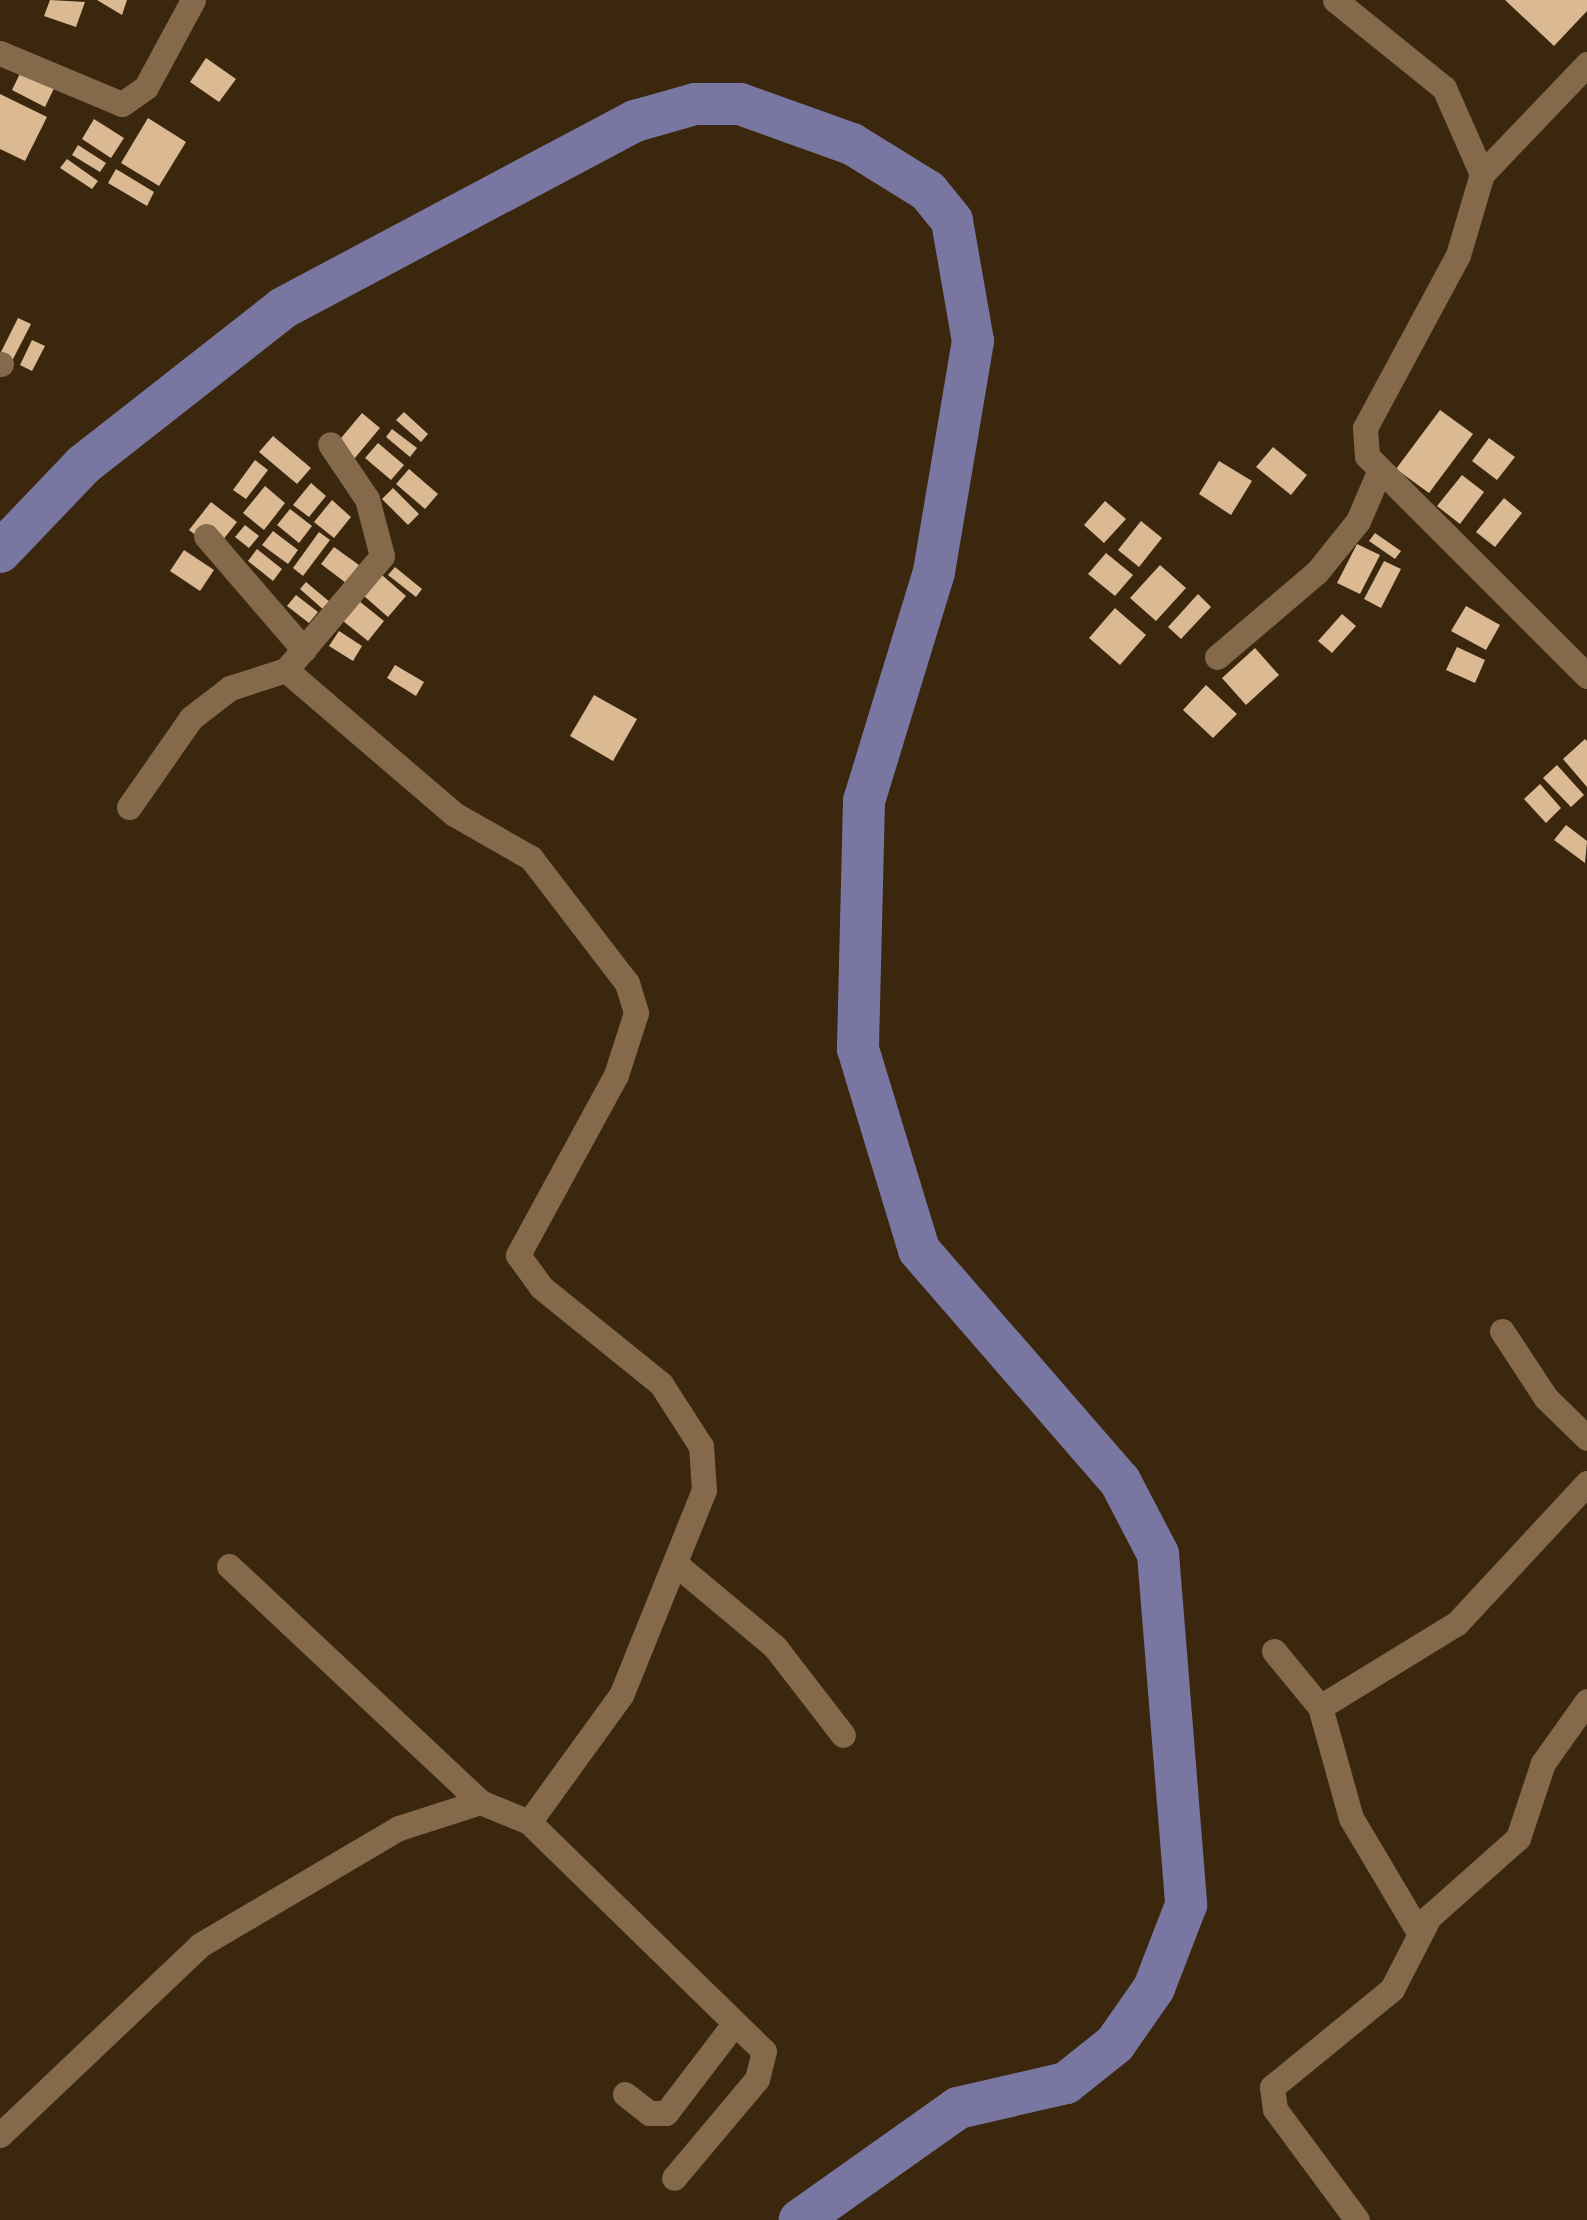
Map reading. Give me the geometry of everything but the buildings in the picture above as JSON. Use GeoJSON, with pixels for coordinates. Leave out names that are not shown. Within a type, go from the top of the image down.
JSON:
{"type":"FeatureCollection","features":[{"type":"Feature","properties":{"kind":"street"},"geometry":{"type":"LineString","coordinates":[[0,53],[122,104],[146,87],[194,0]]}},
{"type":"Feature","properties":{"kind":"street"},"geometry":{"type":"LineString","coordinates":[[1334,0],[1444,88],[1482,174]]}},
{"type":"Feature","properties":{"kind":"street"},"geometry":{"type":"LineString","coordinates":[[1587,64],[1482,174],[1458,255],[1365,428],[1378,472],[1587,676]]}},
{"type":"Feature","properties":{"kind":"street"},"geometry":{"type":"LineString","coordinates":[[129,808],[211,698],[295,660],[376,567],[384,544],[330,444]]}},
{"type":"Feature","properties":{"kind":"street"},"geometry":{"type":"LineString","coordinates":[[1217,657],[1318,572],[1358,521],[1378,472]]}},
{"type":"Feature","properties":{"kind":"street"},"geometry":{"type":"LineString","coordinates":[[206,536],[295,660],[454,814],[531,858],[627,983],[636,1014],[616,1075],[518,1255],[540,1287],[660,1384],[702,1446],[704,1490],[677,1564],[620,1695],[530,1822]]}},
{"type":"Feature","properties":{"kind":"street"},"geometry":{"type":"LineString","coordinates":[[1502,1331],[1546,1398],[1587,1438]]}},
{"type":"Feature","properties":{"kind":"street"},"geometry":{"type":"LineString","coordinates":[[1320,1707],[1457,1623],[1587,1483]]}},
{"type":"Feature","properties":{"kind":"street"},"geometry":{"type":"LineString","coordinates":[[677,1564],[776,1647],[844,1735]]}},
{"type":"Feature","properties":{"kind":"street"},"geometry":{"type":"LineString","coordinates":[[228,1566],[480,1802],[530,1822],[764,2051],[766,2066],[674,2178]]}},
{"type":"Feature","properties":{"kind":"street"},"geometry":{"type":"LineString","coordinates":[[1274,1651],[1320,1707],[1351,1818],[1418,1931]]}},
{"type":"Feature","properties":{"kind":"street"},"geometry":{"type":"LineString","coordinates":[[1358,2220],[1275,2109],[1272,2086],[1392,1990],[1418,1931],[1518,1838],[1535,1779],[1587,1701]]}},
{"type":"Feature","properties":{"kind":"street"},"geometry":{"type":"LineString","coordinates":[[0,2135],[200,1945],[399,1828],[480,1802]]}},
{"type":"Feature","properties":{"kind":"street"},"geometry":{"type":"LineString","coordinates":[[625,2094],[649,2113],[666,2113],[734,2024]]}},
{"type":"Feature","properties":{"kind":"waterway"},"geometry":{"type":"LineString","coordinates":[[0,552],[83,465],[283,308],[635,121],[695,104],[740,104],[852,144],[928,191],[952,221],[973,341],[934,572],[864,801],[858,1049],[919,1250],[1120,1481],[1158,1554],[1186,1905],[1154,1988],[1115,2044],[1066,2083],[958,2108],[800,2220]]}}]}
